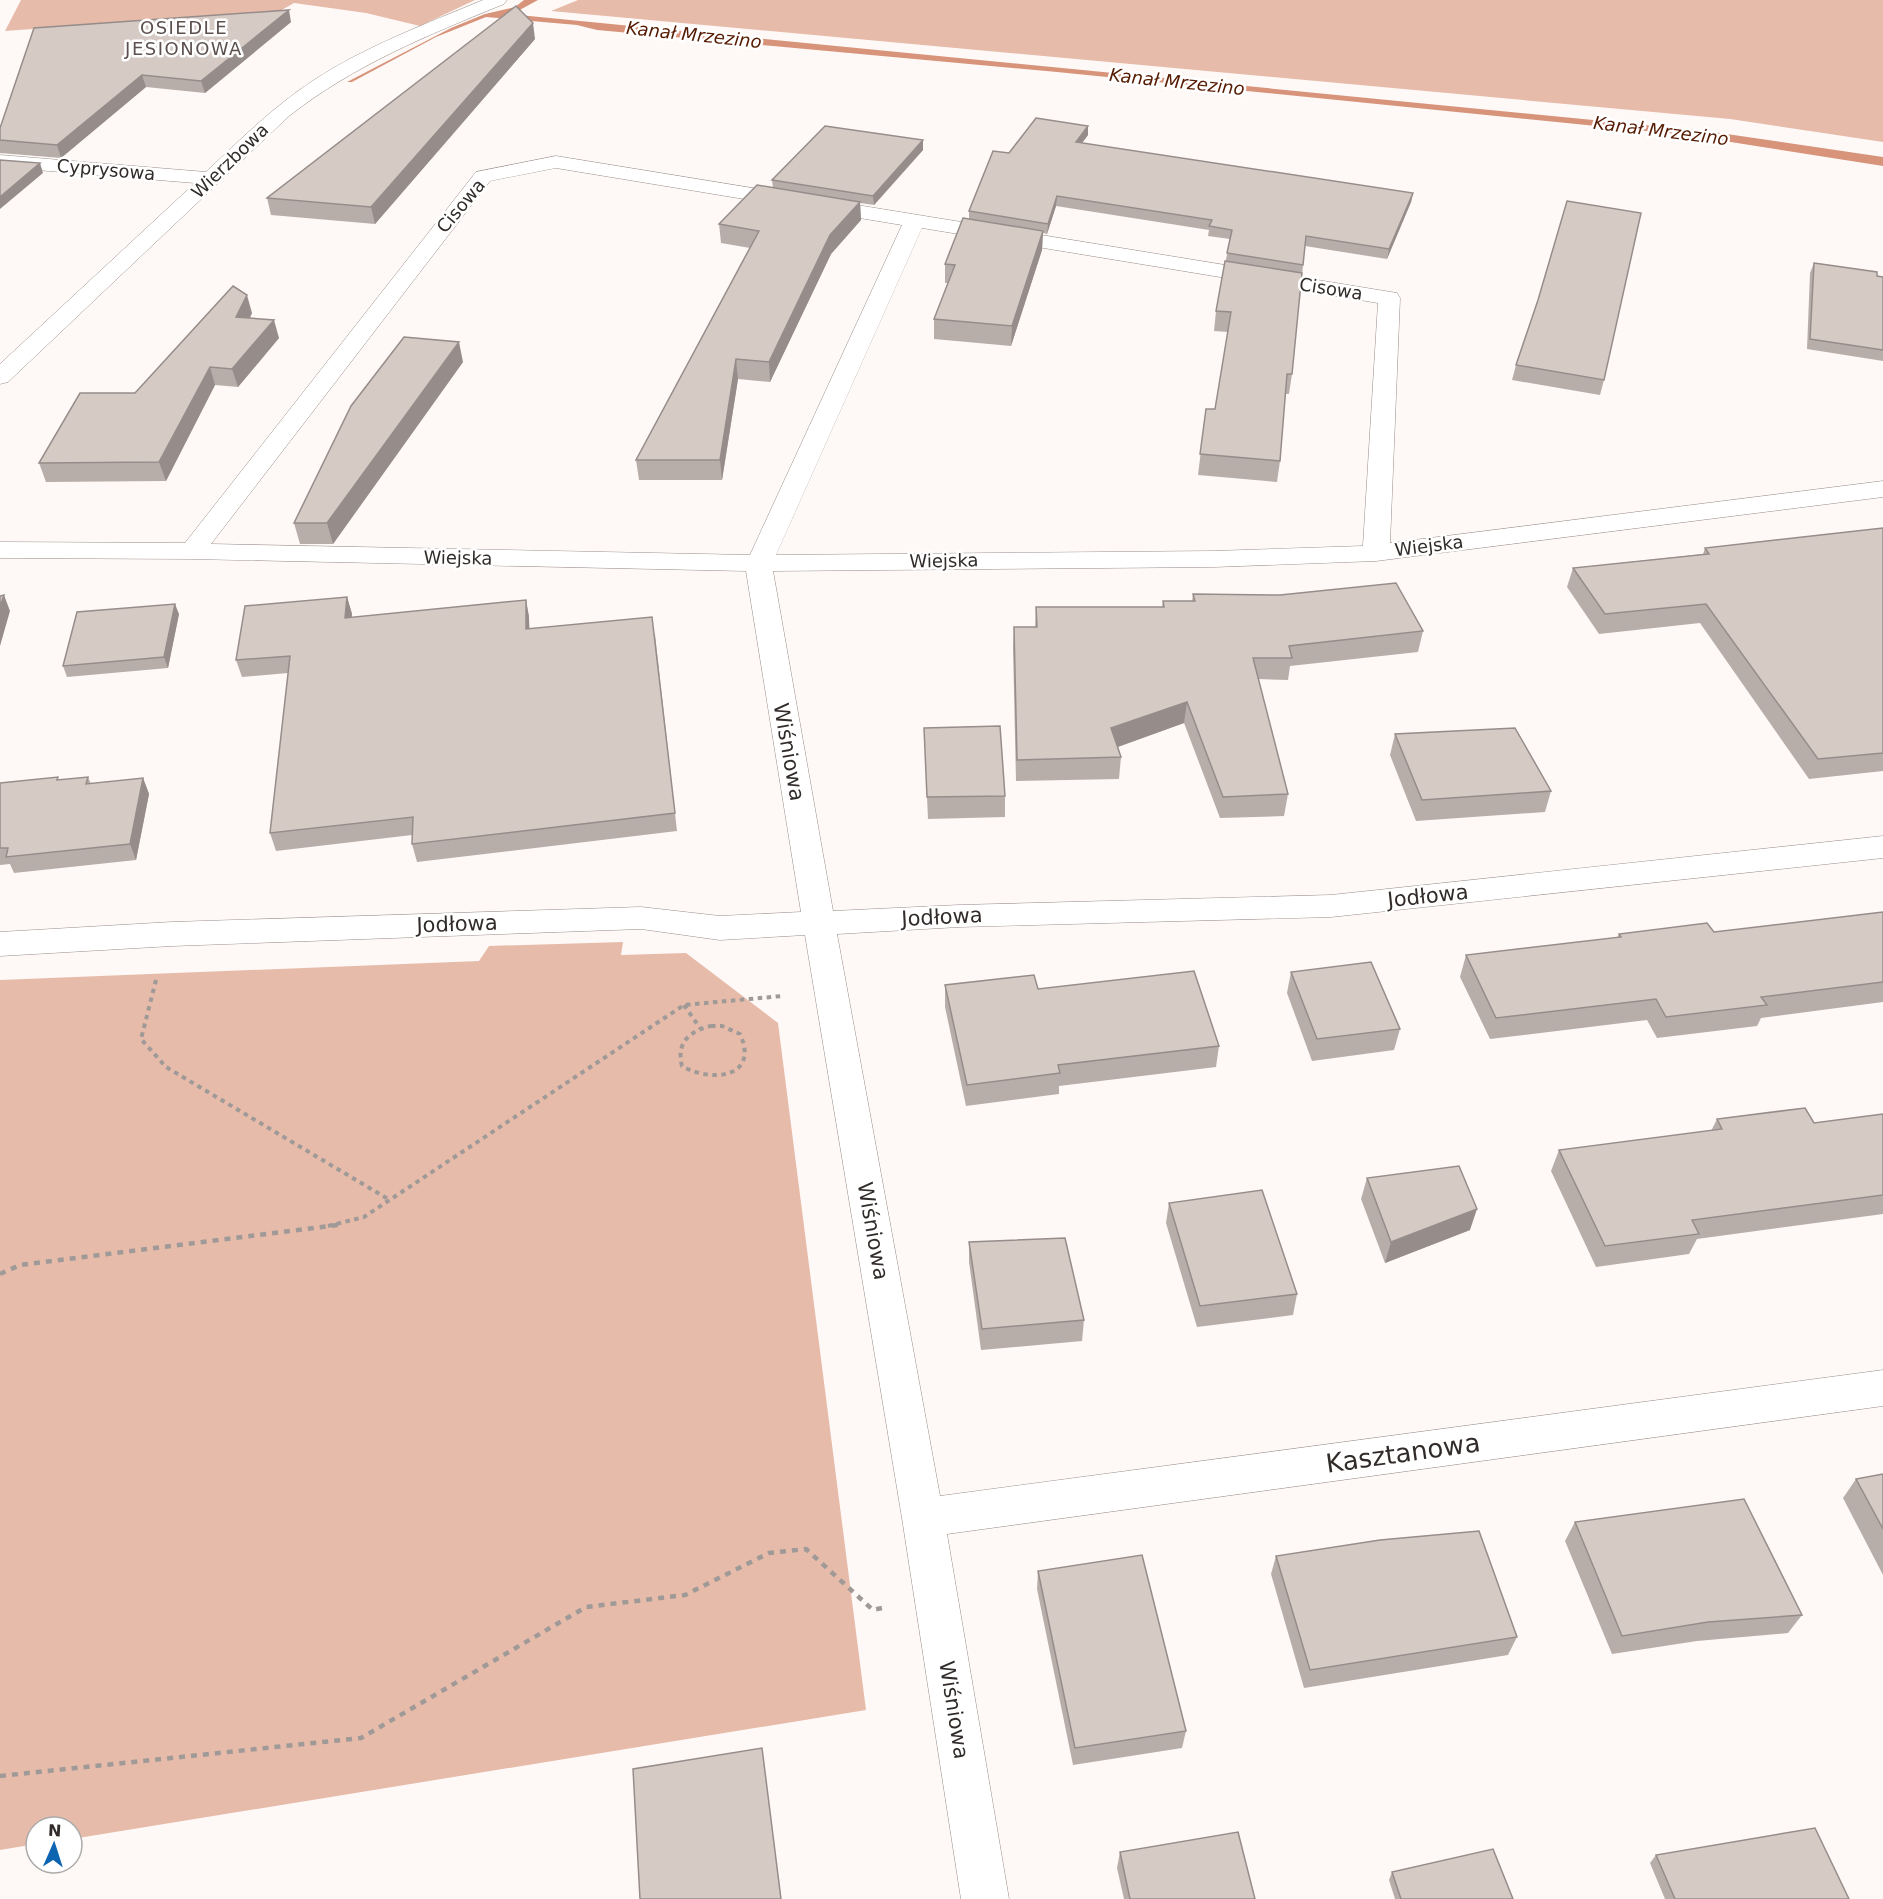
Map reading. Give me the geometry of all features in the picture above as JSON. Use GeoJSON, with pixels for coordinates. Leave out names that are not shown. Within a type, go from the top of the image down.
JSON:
{"type":"FeatureCollection","features":[{"type":"Feature","properties":{"kind":"street","name":"Wierzbowa"},"geometry":{"type":"LineString","coordinates":[[0,377],[275,118],[334,75],[387,47],[498,0]]}},
{"type":"Feature","properties":{"kind":"street","name":"Cyprysowa"},"geometry":{"type":"LineString","coordinates":[[0,161],[212,178]]}},
{"type":"Feature","properties":{"kind":"street","name":"Cisowa"},"geometry":{"type":"LineString","coordinates":[[192,551],[483,176],[556,162],[1389,298],[1376,553]]}},
{"type":"Feature","properties":{"kind":"street"},"geometry":{"type":"LineString","coordinates":[[759,563],[914,222]]}},
{"type":"Feature","properties":{"kind":"street","name":"Wiejska"},"geometry":{"type":"LineString","coordinates":[[0,550],[192,551],[759,563],[1214,559],[1376,553],[1883,489]]}},
{"type":"Feature","properties":{"kind":"street","name":"Wiśniowa"},"geometry":{"type":"LineString","coordinates":[[759,563],[764,607],[923,1518],[985,1899]]}},
{"type":"Feature","properties":{"kind":"street","name":"Jodłowa"},"geometry":{"type":"LineString","coordinates":[[0,944],[172,934],[641,918],[720,928],[819,925],[959,916],[1331,906],[1883,847]]}},
{"type":"Feature","properties":{"kind":"street","name":"Kasztanowa"},"geometry":{"type":"LineString","coordinates":[[923,1518],[1883,1388]]}},
{"type":"Feature","properties":{"kind":"path"},"geometry":{"type":"LineString","coordinates":[[172,934],[154,986],[141,1039],[166,1067],[388,1198]]}},
{"type":"Feature","properties":{"kind":"path"},"geometry":{"type":"LineString","coordinates":[[0,1274],[20,1265],[337,1225],[364,1216],[388,1198],[684,1005],[832,992]]}},
{"type":"Feature","properties":{"kind":"path"},"geometry":{"type":"LineString","coordinates":[[684,1005],[700,1028]]}},
{"type":"Feature","properties":{"kind":"path"},"geometry":{"type":"LineString","coordinates":[[722,1026],[740,1034],[747,1050],[746,1059],[740,1066],[721,1077],[699,1077],[682,1066],[679,1049],[683,1041],[700,1028],[722,1026]]}},
{"type":"Feature","properties":{"kind":"path"},"geometry":{"type":"LineString","coordinates":[[0,1776],[361,1738],[586,1607],[685,1595],[770,1553],[806,1549],[873,1610],[936,1600]]}},
{"type":"Feature","properties":{"kind":"shaded area"},"geometry":{"type":"Polygon","coordinates":[[[21,0],[475,0],[420,26],[366,13],[294,3],[280,11],[5,31],[21,0]]]}},
{"type":"Feature","properties":{"kind":"shaded area"},"geometry":{"type":"Polygon","coordinates":[[[578,0],[1883,0],[1883,142],[1730,119],[551,11],[578,0]]]}},
{"type":"Feature","properties":{"kind":"shaded area"},"geometry":{"type":"Polygon","coordinates":[[[623,942],[621,955],[686,953],[778,1023],[866,1710],[84,1837],[84,1815],[24,1815],[24,1846],[0,1850],[0,980],[479,961],[489,946],[623,942]]]}},
{"type":"Feature","properties":{"kind":"water","name":"Kanał Mrzezino"},"geometry":{"type":"Polygon","coordinates":[[[524,0],[538,0],[516,12],[519,15],[1706,131],[1883,157],[1883,166],[1686,135],[1057,72],[597,30],[577,25],[486,17],[436,37],[352,82],[347,82],[451,28],[485,14],[515,7],[524,0]]]}},
{"type":"Feature","properties":{"kind":"building"},"geometry":{"type":"Polygon","coordinates":[[[516,6],[533,23],[371,207],[267,198],[516,6]]]}},
{"type":"Feature","properties":{"kind":"building"},"geometry":{"type":"Polygon","coordinates":[[[289,10],[201,81],[142,75],[57,145],[0,140],[0,128],[34,28],[289,10]]]}},
{"type":"Feature","properties":{"kind":"building"},"geometry":{"type":"Polygon","coordinates":[[[1036,118],[1088,126],[1076,142],[1413,193],[1389,249],[1306,236],[1303,265],[1227,253],[1232,230],[1209,226],[1212,220],[1057,196],[1048,224],[969,211],[993,151],[1009,153],[1036,118]]]}},
{"type":"Feature","properties":{"kind":"building"},"geometry":{"type":"Polygon","coordinates":[[[825,126],[923,140],[873,196],[772,180],[825,126]]]}},
{"type":"Feature","properties":{"kind":"building"},"geometry":{"type":"Polygon","coordinates":[[[0,160],[40,163],[0,197],[0,160]]]}},
{"type":"Feature","properties":{"kind":"building"},"geometry":{"type":"Polygon","coordinates":[[[757,185],[860,202],[830,235],[769,362],[736,359],[720,460],[636,460],[759,231],[719,224],[757,185]]]}},
{"type":"Feature","properties":{"kind":"building"},"geometry":{"type":"Polygon","coordinates":[[[1567,201],[1641,213],[1604,380],[1516,365],[1567,201]]]}},
{"type":"Feature","properties":{"kind":"building"},"geometry":{"type":"Polygon","coordinates":[[[963,218],[1043,231],[1012,326],[934,319],[955,265],[945,264],[963,218]]]}},
{"type":"Feature","properties":{"kind":"building"},"geometry":{"type":"Polygon","coordinates":[[[1225,261],[1302,273],[1292,374],[1287,374],[1280,461],[1200,454],[1206,409],[1215,409],[1231,312],[1216,311],[1225,261]]]}},
{"type":"Feature","properties":{"kind":"building"},"geometry":{"type":"Polygon","coordinates":[[[1814,263],[1877,272],[1877,276],[1883,277],[1883,350],[1810,339],[1814,263]]]}},
{"type":"Feature","properties":{"kind":"building"},"geometry":{"type":"Polygon","coordinates":[[[233,286],[247,295],[236,317],[274,320],[232,369],[210,367],[159,462],[39,463],[80,393],[135,393],[233,286]]]}},
{"type":"Feature","properties":{"kind":"building"},"geometry":{"type":"Polygon","coordinates":[[[404,337],[459,342],[327,523],[294,523],[351,406],[404,337]]]}},
{"type":"Feature","properties":{"kind":"building"},"geometry":{"type":"Polygon","coordinates":[[[1883,528],[1883,753],[1818,759],[1706,604],[1605,614],[1573,568],[1709,554],[1705,548],[1883,528]]]}},
{"type":"Feature","properties":{"kind":"building"},"geometry":{"type":"Polygon","coordinates":[[[1396,583],[1423,631],[1289,646],[1292,658],[1253,658],[1288,794],[1223,797],[1187,702],[1111,728],[1121,757],[1017,760],[1014,627],[1037,627],[1036,607],[1164,607],[1163,601],[1195,601],[1193,594],[1280,595],[1396,583]]]}},
{"type":"Feature","properties":{"kind":"building"},"geometry":{"type":"Polygon","coordinates":[[[347,597],[345,618],[526,600],[526,629],[652,617],[675,813],[412,844],[413,817],[270,833],[290,656],[236,660],[245,606],[347,597]]]}},
{"type":"Feature","properties":{"kind":"building"},"geometry":{"type":"Polygon","coordinates":[[[175,604],[164,657],[63,666],[77,612],[175,604]]]}},
{"type":"Feature","properties":{"kind":"building"},"geometry":{"type":"Polygon","coordinates":[[[1000,726],[1005,796],[927,797],[924,728],[1000,726]]]}},
{"type":"Feature","properties":{"kind":"building"},"geometry":{"type":"Polygon","coordinates":[[[1515,728],[1551,791],[1422,800],[1395,734],[1515,728]]]}},
{"type":"Feature","properties":{"kind":"building"},"geometry":{"type":"Polygon","coordinates":[[[58,777],[57,780],[88,777],[86,784],[143,778],[130,844],[6,857],[8,848],[0,848],[0,783],[58,777]]]}},
{"type":"Feature","properties":{"kind":"building"},"geometry":{"type":"Polygon","coordinates":[[[1883,912],[1883,982],[1761,997],[1767,1005],[1666,1017],[1656,999],[1496,1018],[1466,955],[1621,937],[1619,934],[1707,923],[1714,932],[1883,912]]]}},
{"type":"Feature","properties":{"kind":"building"},"geometry":{"type":"Polygon","coordinates":[[[1371,962],[1400,1029],[1317,1039],[1291,972],[1371,962]]]}},
{"type":"Feature","properties":{"kind":"building"},"geometry":{"type":"Polygon","coordinates":[[[1194,971],[1219,1046],[1058,1065],[1060,1073],[967,1085],[945,985],[1034,975],[1038,989],[1194,971]]]}},
{"type":"Feature","properties":{"kind":"building"},"geometry":{"type":"Polygon","coordinates":[[[1805,1108],[1814,1123],[1883,1114],[1883,1195],[1692,1220],[1699,1234],[1605,1246],[1559,1150],[1722,1129],[1717,1119],[1805,1108]]]}},
{"type":"Feature","properties":{"kind":"building"},"geometry":{"type":"Polygon","coordinates":[[[1459,1166],[1477,1209],[1391,1242],[1367,1178],[1459,1166]]]}},
{"type":"Feature","properties":{"kind":"building"},"geometry":{"type":"Polygon","coordinates":[[[1262,1190],[1297,1294],[1200,1306],[1169,1203],[1262,1190]]]}},
{"type":"Feature","properties":{"kind":"building"},"geometry":{"type":"Polygon","coordinates":[[[1065,1238],[1084,1320],[982,1329],[969,1242],[1065,1238]]]}},
{"type":"Feature","properties":{"kind":"building"},"geometry":{"type":"Polygon","coordinates":[[[1883,1474],[1883,1529],[1856,1479],[1883,1474]]]}},
{"type":"Feature","properties":{"kind":"building"},"geometry":{"type":"Polygon","coordinates":[[[1744,1499],[1802,1615],[1708,1622],[1622,1636],[1575,1522],[1744,1499]]]}},
{"type":"Feature","properties":{"kind":"building"},"geometry":{"type":"Polygon","coordinates":[[[1479,1531],[1517,1637],[1310,1670],[1276,1556],[1380,1540],[1479,1531]]]}},
{"type":"Feature","properties":{"kind":"building"},"geometry":{"type":"Polygon","coordinates":[[[1142,1555],[1186,1731],[1075,1748],[1038,1571],[1142,1555]]]}},
{"type":"Feature","properties":{"kind":"building"},"geometry":{"type":"Polygon","coordinates":[[[762,1748],[781,1899],[640,1899],[633,1769],[762,1748]]]}},
{"type":"Feature","properties":{"kind":"building"},"geometry":{"type":"Polygon","coordinates":[[[1815,1828],[1849,1899],[1675,1899],[1656,1855],[1815,1828]]]}},
{"type":"Feature","properties":{"kind":"building"},"geometry":{"type":"Polygon","coordinates":[[[1238,1832],[1255,1899],[1130,1899],[1120,1852],[1238,1832]]]}},
{"type":"Feature","properties":{"kind":"building"},"geometry":{"type":"Polygon","coordinates":[[[1493,1849],[1513,1899],[1401,1899],[1392,1872],[1493,1849]]]}},
{"type":"Feature","properties":{"kind":"district","name":"OSIEDLE JESIONOWA"},"geometry":{"type":"Point","coordinates":[184,38]}}]}
